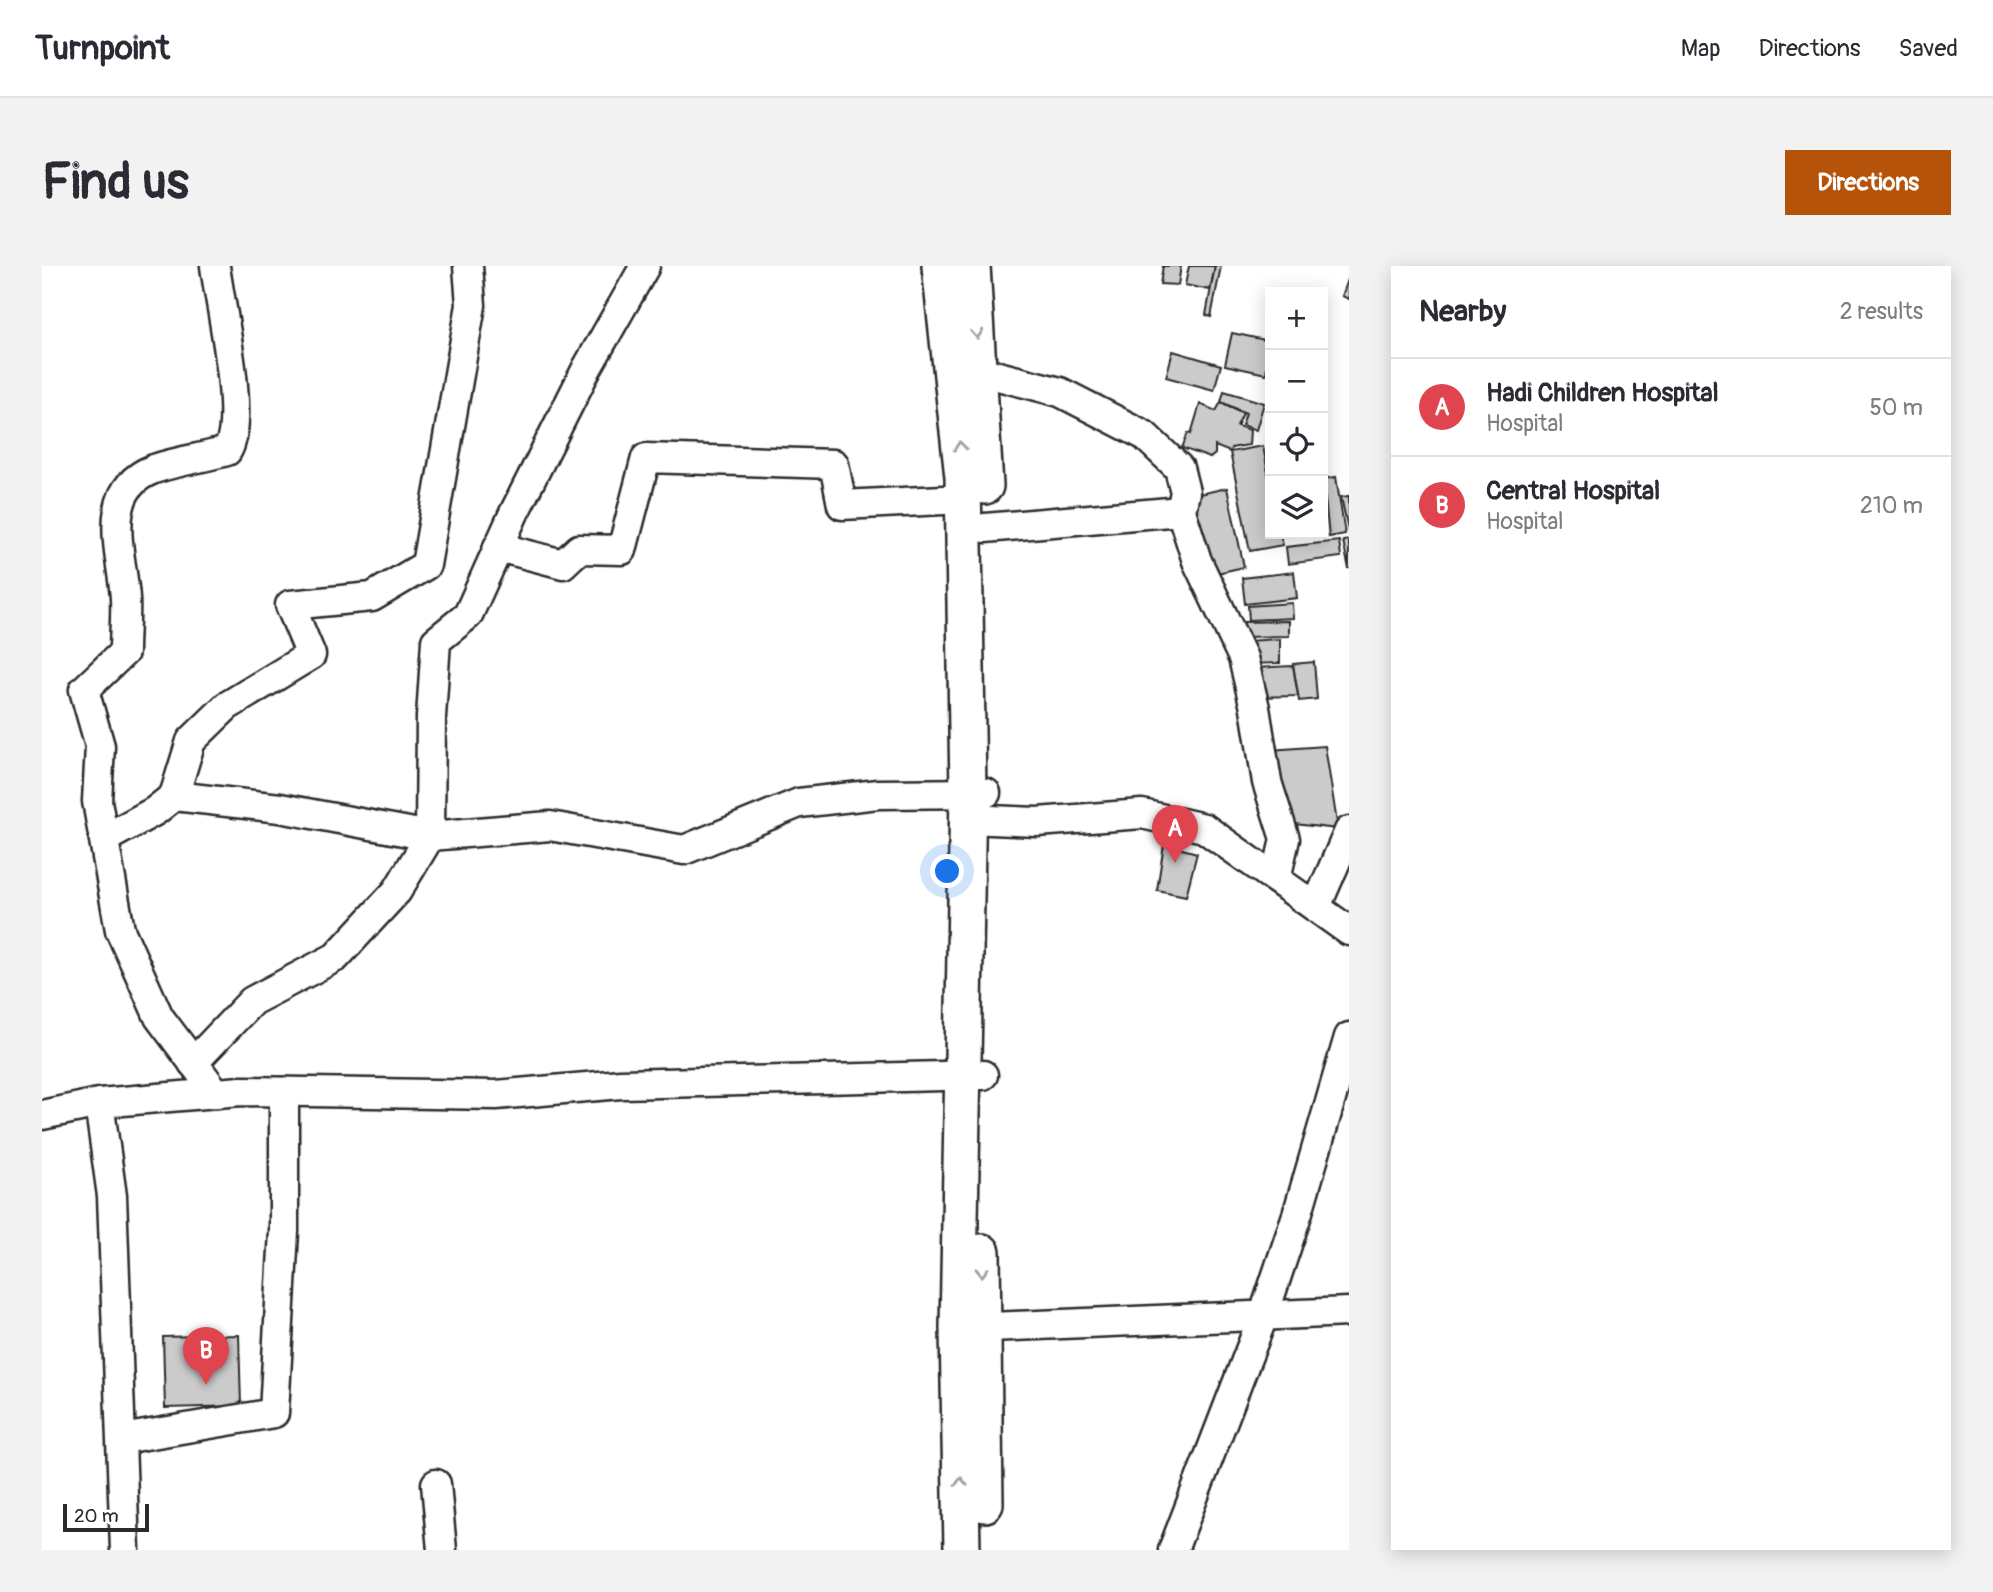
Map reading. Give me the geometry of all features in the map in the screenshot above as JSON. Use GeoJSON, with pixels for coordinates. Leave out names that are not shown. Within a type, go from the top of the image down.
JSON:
{"type":"FeatureCollection","features":[{"type":"Feature","properties":{"kind":"main road"},"geometry":{"type":"LineString","coordinates":[[940,266],[964,499],[976,806]]}},
{"type":"Feature","properties":{"kind":"main road"},"geometry":{"type":"LineString","coordinates":[[962,1550],[970,1328],[976,806],[985,528],[985,455],[972,266]]}},
{"type":"Feature","properties":{"kind":"main road"},"geometry":{"type":"LineString","coordinates":[[970,1328],[986,1550]]}},
{"type":"Feature","properties":{"kind":"street"},"geometry":{"type":"LineString","coordinates":[[215,266],[236,415],[233,442],[227,451],[153,469],[130,484],[120,498],[116,536],[125,598],[124,652],[84,690],[100,746],[97,801],[120,930],[159,1017],[216,1093]]}},
{"type":"Feature","properties":{"kind":"street"},"geometry":{"type":"LineString","coordinates":[[104,839],[155,811],[174,796],[191,741],[228,706],[311,655],[290,605],[372,597],[426,565],[471,305],[468,266]]}},
{"type":"Feature","properties":{"kind":"street"},"geometry":{"type":"LineString","coordinates":[[193,1063],[252,1001],[336,957],[397,891],[430,836],[431,717],[436,641],[468,615],[498,547],[587,369],[645,266]]}},
{"type":"Feature","properties":{"kind":"street"},"geometry":{"type":"LineString","coordinates":[[979,371],[1060,392],[1144,435],[1179,468],[1185,492],[1181,511],[1197,561],[1243,658],[1267,782],[1285,839],[1276,879]]}},
{"type":"Feature","properties":{"kind":"street"},"geometry":{"type":"LineString","coordinates":[[498,547],[563,564],[579,549],[622,550],[646,458],[834,464],[842,505],[964,499]]}},
{"type":"Feature","properties":{"kind":"street"},"geometry":{"type":"LineString","coordinates":[[985,528],[1181,511]]}},
{"type":"Feature","properties":{"kind":"street"},"geometry":{"type":"LineString","coordinates":[[174,796],[280,808],[430,836],[550,827],[684,850],[799,803],[878,794],[976,806],[1037,822],[1142,814],[1204,828],[1349,932]]}},
{"type":"Feature","properties":{"kind":"street"},"geometry":{"type":"LineString","coordinates":[[1316,906],[1349,831]]}},
{"type":"Feature","properties":{"kind":"street"},"geometry":{"type":"LineString","coordinates":[[1173,1550],[1264,1314],[1298,1212],[1349,1037]]}},
{"type":"Feature","properties":{"kind":"street"},"geometry":{"type":"LineString","coordinates":[[42,1115],[99,1103],[216,1093],[496,1095],[621,1084],[972,1075]]}},
{"type":"Feature","properties":{"kind":"street"},"geometry":{"type":"LineString","coordinates":[[122,1439],[274,1413],[284,1231],[284,1092]]}},
{"type":"Feature","properties":{"kind":"street"},"geometry":{"type":"LineString","coordinates":[[99,1103],[112,1196],[125,1550]]}},
{"type":"Feature","properties":{"kind":"street"},"geometry":{"type":"LineString","coordinates":[[970,1328],[1349,1312]]}},
{"type":"Feature","properties":{"kind":"street"},"geometry":{"type":"LineString","coordinates":[[436,1484],[442,1550]]}},
{"type":"Feature","properties":{"kind":"building"},"geometry":{"type":"Polygon","coordinates":[[[1163,266],[1181,266],[1178,285],[1160,284],[1163,266]]]}},
{"type":"Feature","properties":{"kind":"building"},"geometry":{"type":"Polygon","coordinates":[[[1189,266],[1215,266],[1210,290],[1185,285],[1189,266]]]}},
{"type":"Feature","properties":{"kind":"building"},"geometry":{"type":"Polygon","coordinates":[[[1215,266],[1221,266],[1211,317],[1206,315],[1215,266]]]}},
{"type":"Feature","properties":{"kind":"building"},"geometry":{"type":"Polygon","coordinates":[[[1349,277],[1349,299],[1342,296],[1349,277]]]}},
{"type":"Feature","properties":{"kind":"building"},"geometry":{"type":"Polygon","coordinates":[[[1232,333],[1265,340],[1265,374],[1225,365],[1232,333]]]}},
{"type":"Feature","properties":{"kind":"building"},"geometry":{"type":"Polygon","coordinates":[[[1173,351],[1221,365],[1214,390],[1166,377],[1173,351]]]}},
{"type":"Feature","properties":{"kind":"building"},"geometry":{"type":"Polygon","coordinates":[[[1224,391],[1264,403],[1256,430],[1242,425],[1246,413],[1221,402],[1224,391]]]}},
{"type":"Feature","properties":{"kind":"building"},"geometry":{"type":"Polygon","coordinates":[[[1221,402],[1243,413],[1237,426],[1250,430],[1249,445],[1231,448],[1230,452],[1215,446],[1215,454],[1210,458],[1182,448],[1188,433],[1191,434],[1200,404],[1216,411],[1221,402]]]}},
{"type":"Feature","properties":{"kind":"building"},"geometry":{"type":"Polygon","coordinates":[[[1263,446],[1265,539],[1281,539],[1283,545],[1250,551],[1230,452],[1263,446]]]}},
{"type":"Feature","properties":{"kind":"building"},"geometry":{"type":"Polygon","coordinates":[[[1336,477],[1345,534],[1329,537],[1328,527],[1328,478],[1336,477]]]}},
{"type":"Feature","properties":{"kind":"building"},"geometry":{"type":"Polygon","coordinates":[[[1227,488],[1244,567],[1208,575],[1190,496],[1227,488]]]}},
{"type":"Feature","properties":{"kind":"building"},"geometry":{"type":"Polygon","coordinates":[[[1349,496],[1349,534],[1341,497],[1349,496]]]}},
{"type":"Feature","properties":{"kind":"building"},"geometry":{"type":"Polygon","coordinates":[[[1349,540],[1349,569],[1343,541],[1349,540]]]}},
{"type":"Feature","properties":{"kind":"building"},"geometry":{"type":"Polygon","coordinates":[[[1339,541],[1341,557],[1288,564],[1286,547],[1339,541]]]}},
{"type":"Feature","properties":{"kind":"building"},"geometry":{"type":"Polygon","coordinates":[[[1294,572],[1297,598],[1245,604],[1242,578],[1294,572]]]}},
{"type":"Feature","properties":{"kind":"building"},"geometry":{"type":"Polygon","coordinates":[[[1292,603],[1293,618],[1249,620],[1248,606],[1292,603]]]}},
{"type":"Feature","properties":{"kind":"building"},"geometry":{"type":"Polygon","coordinates":[[[1289,621],[1289,636],[1244,637],[1241,622],[1289,621]]]}},
{"type":"Feature","properties":{"kind":"building"},"geometry":{"type":"Polygon","coordinates":[[[1280,639],[1280,663],[1249,664],[1246,641],[1280,639]]]}},
{"type":"Feature","properties":{"kind":"building"},"geometry":{"type":"Polygon","coordinates":[[[1314,662],[1317,699],[1299,701],[1293,664],[1314,662]]]}},
{"type":"Feature","properties":{"kind":"building"},"geometry":{"type":"Polygon","coordinates":[[[1293,666],[1298,696],[1256,697],[1253,668],[1293,666]]]}},
{"type":"Feature","properties":{"kind":"building"},"geometry":{"type":"Polygon","coordinates":[[[1325,746],[1338,829],[1286,823],[1270,750],[1325,746]]]}},
{"type":"Feature","properties":{"kind":"building"},"geometry":{"type":"Polygon","coordinates":[[[1164,844],[1197,853],[1186,896],[1157,890],[1164,844]]]}},
{"type":"Feature","properties":{"kind":"building"},"geometry":{"type":"Polygon","coordinates":[[[239,1335],[241,1406],[165,1408],[163,1337],[239,1335]]]}},
{"type":"Feature","properties":{"kind":"place","name":"Hadi Children Hospital"},"geometry":{"type":"Point","coordinates":[1175,863]}},
{"type":"Feature","properties":{"kind":"place","name":"Central Hospital"},"geometry":{"type":"Point","coordinates":[206,1385]}}]}
